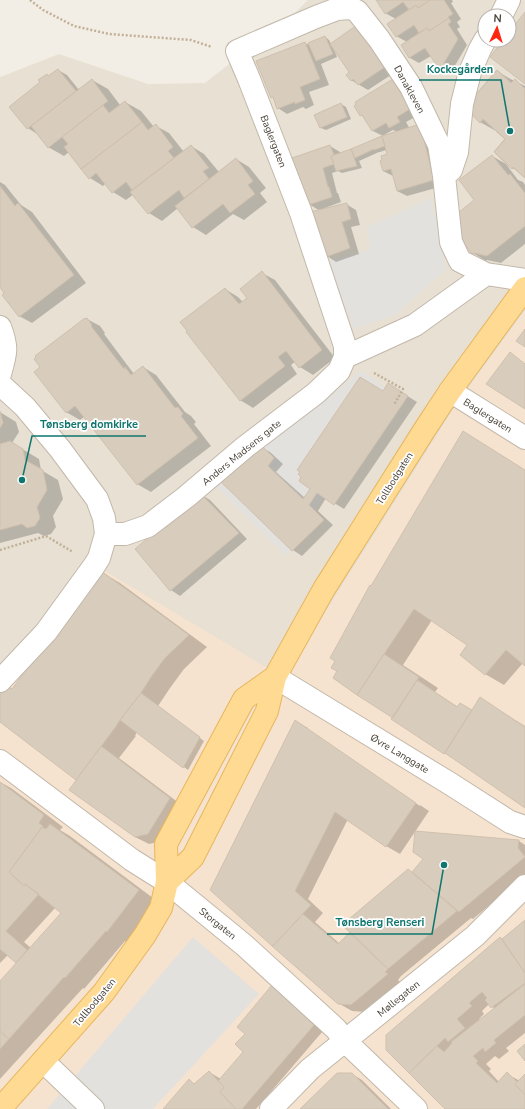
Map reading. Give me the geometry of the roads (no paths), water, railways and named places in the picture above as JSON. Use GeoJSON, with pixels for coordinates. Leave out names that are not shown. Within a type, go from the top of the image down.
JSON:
{"type":"FeatureCollection","features":[{"type":"Feature","properties":{"kind":"main road","name":"Tollbodgaten"},"geometry":{"type":"LineString","coordinates":[[167,882],[193,857],[267,711],[275,677],[324,589],[450,391],[525,288]]}},
{"type":"Feature","properties":{"kind":"main road","name":"Tollbodgaten"},"geometry":{"type":"LineString","coordinates":[[0,1109],[104,992],[145,935],[161,908],[167,882],[166,844],[244,699],[275,677]]}},
{"type":"Feature","properties":{"kind":"street","name":"Danakleven"},"geometry":{"type":"LineString","coordinates":[[318,8],[350,8],[357,11],[379,39],[411,87],[439,145],[451,242],[460,261],[486,274]]}},
{"type":"Feature","properties":{"kind":"street","name":"Baglergaten"},"geometry":{"type":"LineString","coordinates":[[318,8],[237,51],[301,213],[345,346],[345,357]]}},
{"type":"Feature","properties":{"kind":"street"},"geometry":{"type":"LineString","coordinates":[[444,176],[451,170],[457,152],[462,104],[470,72],[481,48]]}},
{"type":"Feature","properties":{"kind":"street"},"geometry":{"type":"LineString","coordinates":[[345,357],[415,325],[486,274],[525,280]]}},
{"type":"Feature","properties":{"kind":"street"},"geometry":{"type":"LineString","coordinates":[[0,327],[5,341],[6,355],[0,374]]}},
{"type":"Feature","properties":{"kind":"street","name":"Anders Madsens gate"},"geometry":{"type":"LineString","coordinates":[[106,534],[125,534],[148,526],[186,497],[245,447],[316,393],[339,371],[345,357]]}},
{"type":"Feature","properties":{"kind":"street"},"geometry":{"type":"LineString","coordinates":[[0,384],[25,407],[60,449],[97,499],[104,518],[106,534],[99,558],[94,566],[46,632],[0,681]]}},
{"type":"Feature","properties":{"kind":"street","name":"Baglergaten"},"geometry":{"type":"LineString","coordinates":[[450,391],[525,438]]}},
{"type":"Feature","properties":{"kind":"street","name":"Øvre Langgate"},"geometry":{"type":"LineString","coordinates":[[275,677],[510,822],[525,827]]}},
{"type":"Feature","properties":{"kind":"street","name":"Storgaten"},"geometry":{"type":"LineString","coordinates":[[0,761],[132,860],[167,882],[244,945],[336,1029],[345,1041],[416,1109]]}},
{"type":"Feature","properties":{"kind":"street","name":"Møllegaten"},"geometry":{"type":"LineString","coordinates":[[271,1109],[310,1070],[474,936],[525,886]]}},
{"type":"Feature","properties":{"kind":"street"},"geometry":{"type":"LineString","coordinates":[[43,1061],[93,1109]]}},
{"type":"Feature","properties":{"kind":"place","name":"Kockegården"},"geometry":{"type":"Point","coordinates":[510,131]}},
{"type":"Feature","properties":{"kind":"place","name":"Tønsberg domkirke"},"geometry":{"type":"Point","coordinates":[22,480]}},
{"type":"Feature","properties":{"kind":"place","name":"Tønsberg Renseri"},"geometry":{"type":"Point","coordinates":[444,865]}}]}
